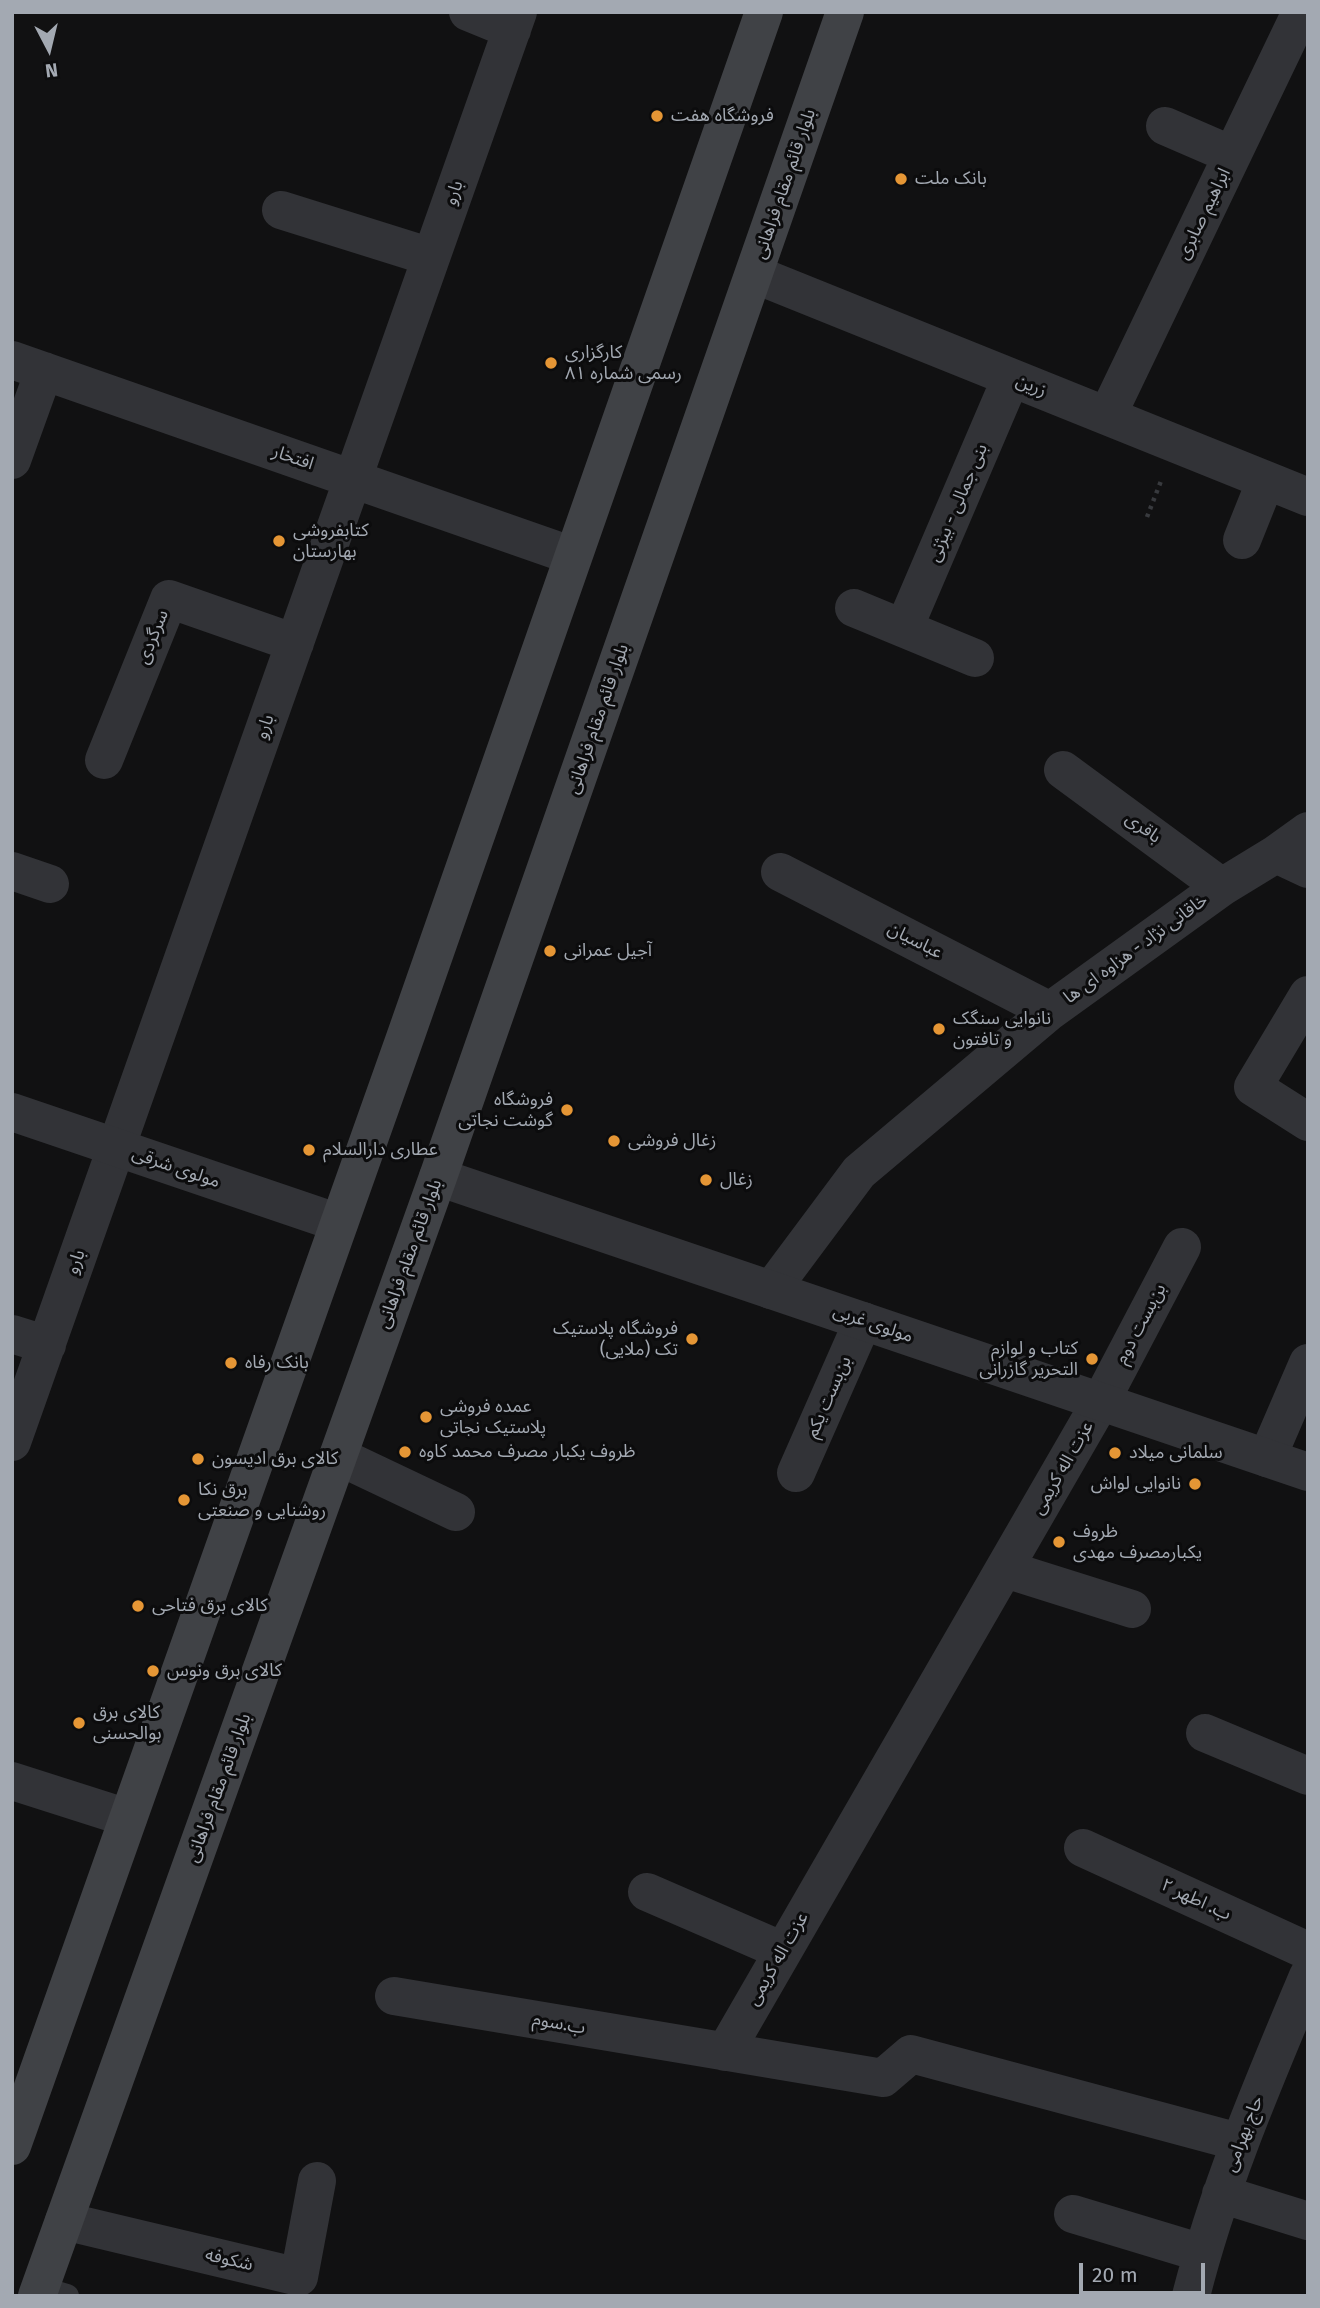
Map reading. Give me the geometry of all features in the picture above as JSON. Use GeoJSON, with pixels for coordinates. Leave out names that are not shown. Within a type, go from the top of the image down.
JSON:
{"type":"FeatureCollection","features":[{"type":"Feature","properties":{"kind":"main road"},"geometry":{"type":"LineString","coordinates":[[12,2146],[764,12]]}},
{"type":"Feature","properties":{"kind":"main road","name":"بلوار قائم مقام فراهانی"},"geometry":{"type":"LineString","coordinates":[[48,2293],[64,2221],[438,1177],[845,12]]}},
{"type":"Feature","properties":{"kind":"street"},"geometry":{"type":"LineString","coordinates":[[468,12],[515,21]]}},
{"type":"Feature","properties":{"kind":"street","name":"ابراهیم صابری"},"geometry":{"type":"LineString","coordinates":[[1107,416],[1301,12]]}},
{"type":"Feature","properties":{"kind":"street","name":"بارو"},"geometry":{"type":"LineString","coordinates":[[12,1442],[29,1340],[117,1148],[515,21]]}},
{"type":"Feature","properties":{"kind":"street"},"geometry":{"type":"LineString","coordinates":[[1165,126],[1232,155]]}},
{"type":"Feature","properties":{"kind":"street"},"geometry":{"type":"LineString","coordinates":[[281,210],[431,257]]}},
{"type":"Feature","properties":{"kind":"street","name":"زرین"},"geometry":{"type":"LineString","coordinates":[[754,274],[1308,497]]}},
{"type":"Feature","properties":{"kind":"street"},"geometry":{"type":"LineString","coordinates":[[12,460],[28,366]]}},
{"type":"Feature","properties":{"kind":"street","name":"افتخار"},"geometry":{"type":"LineString","coordinates":[[28,366],[573,556]]}},
{"type":"Feature","properties":{"kind":"street","name":"بنی جمالی - بیژنی"},"geometry":{"type":"LineString","coordinates":[[904,628],[1011,378]]}},
{"type":"Feature","properties":{"kind":"street"},"geometry":{"type":"LineString","coordinates":[[1242,540],[1266,480]]}},
{"type":"Feature","properties":{"kind":"street","name":"سرگردی"},"geometry":{"type":"LineString","coordinates":[[104,760],[169,599],[295,643]]}},
{"type":"Feature","properties":{"kind":"street"},"geometry":{"type":"LineString","coordinates":[[854,608],[975,658]]}},
{"type":"Feature","properties":{"kind":"street","name":"باقری"},"geometry":{"type":"LineString","coordinates":[[1063,770],[1222,887]]}},
{"type":"Feature","properties":{"kind":"street","name":"خاقانی نژاد - هزاوه ای ها"},"geometry":{"type":"LineString","coordinates":[[771,1290],[859,1172],[1050,1011],[1222,887],[1292,862],[1308,831]]}},
{"type":"Feature","properties":{"kind":"street"},"geometry":{"type":"LineString","coordinates":[[12,871],[50,884]]}},
{"type":"Feature","properties":{"kind":"street","name":"عباسیان"},"geometry":{"type":"LineString","coordinates":[[780,872],[1050,1011]]}},
{"type":"Feature","properties":{"kind":"street"},"geometry":{"type":"LineString","coordinates":[[1308,995],[1253,1087],[1308,1122]]}},
{"type":"Feature","properties":{"kind":"street","name":"مولوی شرقی"},"geometry":{"type":"LineString","coordinates":[[12,1112],[339,1223]]}},
{"type":"Feature","properties":{"kind":"street","name":"مولوی غربی"},"geometry":{"type":"LineString","coordinates":[[438,1177],[1308,1472]]}},
{"type":"Feature","properties":{"kind":"street","name":"بن‌بست دوم"},"geometry":{"type":"LineString","coordinates":[[1101,1401],[1182,1247]]}},
{"type":"Feature","properties":{"kind":"street","name":"بن‌بست یکم"},"geometry":{"type":"LineString","coordinates":[[796,1474],[863,1321]]}},
{"type":"Feature","properties":{"kind":"street"},"geometry":{"type":"LineString","coordinates":[[1267,1458],[1308,1363]]}},
{"type":"Feature","properties":{"kind":"street","name":"عزت اله کریمی"},"geometry":{"type":"LineString","coordinates":[[725,2052],[1101,1401]]}},
{"type":"Feature","properties":{"kind":"street"},"geometry":{"type":"LineString","coordinates":[[338,1456],[456,1512]]}},
{"type":"Feature","properties":{"kind":"street"},"geometry":{"type":"LineString","coordinates":[[1004,1569],[1132,1609]]}},
{"type":"Feature","properties":{"kind":"street"},"geometry":{"type":"LineString","coordinates":[[1205,1733],[1308,1776]]}},
{"type":"Feature","properties":{"kind":"street"},"geometry":{"type":"LineString","coordinates":[[12,1781],[128,1818]]}},
{"type":"Feature","properties":{"kind":"street","name":"ب. اطهر ۲"},"geometry":{"type":"LineString","coordinates":[[1083,1848],[1308,1951]]}},
{"type":"Feature","properties":{"kind":"street"},"geometry":{"type":"LineString","coordinates":[[647,1892],[783,1951]]}},
{"type":"Feature","properties":{"kind":"street","name":"حاج بهرامی"},"geometry":{"type":"LineString","coordinates":[[1191,2296],[1202,2253],[1239,2142],[1308,1976]]}},
{"type":"Feature","properties":{"kind":"street","name":"ب.سوم"},"geometry":{"type":"LineString","coordinates":[[394,1996],[725,2052]]}},
{"type":"Feature","properties":{"kind":"street"},"geometry":{"type":"LineString","coordinates":[[725,2052],[883,2078],[911,2054],[1239,2142]]}},
{"type":"Feature","properties":{"kind":"street","name":"شکوفه"},"geometry":{"type":"LineString","coordinates":[[64,2221],[299,2277],[317,2181]]}},
{"type":"Feature","properties":{"kind":"street"},"geometry":{"type":"LineString","coordinates":[[1221,2194],[1308,2221]]}},
{"type":"Feature","properties":{"kind":"street"},"geometry":{"type":"LineString","coordinates":[[1073,2214],[1202,2253]]}},
{"type":"Feature","properties":{"kind":"place","name":"فروشگاه هفت"},"geometry":{"type":"Point","coordinates":[657,116]}},
{"type":"Feature","properties":{"kind":"place","name":"بانک ملت"},"geometry":{"type":"Point","coordinates":[901,179]}},
{"type":"Feature","properties":{"kind":"place","name":"کارگزاری رسمی شماره ۸۱"},"geometry":{"type":"Point","coordinates":[551,363]}},
{"type":"Feature","properties":{"kind":"place","name":"کتابفروشی بهارستان"},"geometry":{"type":"Point","coordinates":[279,541]}},
{"type":"Feature","properties":{"kind":"place","name":"آجیل عمرانی"},"geometry":{"type":"Point","coordinates":[550,951]}},
{"type":"Feature","properties":{"kind":"place","name":"نانوایی سنگک و تافتون"},"geometry":{"type":"Point","coordinates":[939,1029]}},
{"type":"Feature","properties":{"kind":"place","name":"فروشگاه گوشت نجاتی"},"geometry":{"type":"Point","coordinates":[567,1110]}},
{"type":"Feature","properties":{"kind":"place","name":"زغال فروشی"},"geometry":{"type":"Point","coordinates":[614,1141]}},
{"type":"Feature","properties":{"kind":"place","name":"عطاری دارالسلام"},"geometry":{"type":"Point","coordinates":[309,1150]}},
{"type":"Feature","properties":{"kind":"place","name":"زغال"},"geometry":{"type":"Point","coordinates":[706,1180]}},
{"type":"Feature","properties":{"kind":"place","name":"فروشگاه پلاستیک تک (ملایی)"},"geometry":{"type":"Point","coordinates":[692,1339]}},
{"type":"Feature","properties":{"kind":"place","name":"کتاب و لوازم التحریر گازرانی"},"geometry":{"type":"Point","coordinates":[1092,1359]}},
{"type":"Feature","properties":{"kind":"place","name":"بانک رفاه"},"geometry":{"type":"Point","coordinates":[231,1363]}},
{"type":"Feature","properties":{"kind":"place","name":"عمده فروشی پلاستیک نجاتی"},"geometry":{"type":"Point","coordinates":[426,1417]}},
{"type":"Feature","properties":{"kind":"place","name":"ظروف یکبار مصرف محمد کاوه"},"geometry":{"type":"Point","coordinates":[405,1452]}},
{"type":"Feature","properties":{"kind":"place","name":"سلمانی میلاد"},"geometry":{"type":"Point","coordinates":[1115,1453]}},
{"type":"Feature","properties":{"kind":"place","name":"کالای برق ادیسون"},"geometry":{"type":"Point","coordinates":[198,1459]}},
{"type":"Feature","properties":{"kind":"place","name":"نانوایی لواش"},"geometry":{"type":"Point","coordinates":[1195,1484]}},
{"type":"Feature","properties":{"kind":"place","name":"برق نکا روشنایی و صنعتی"},"geometry":{"type":"Point","coordinates":[184,1500]}},
{"type":"Feature","properties":{"kind":"place","name":"ظروف یکبارمصرف مهدی"},"geometry":{"type":"Point","coordinates":[1059,1542]}},
{"type":"Feature","properties":{"kind":"place","name":"کالای برق فتاحی"},"geometry":{"type":"Point","coordinates":[138,1606]}},
{"type":"Feature","properties":{"kind":"place","name":"کالای برق ونوس"},"geometry":{"type":"Point","coordinates":[153,1671]}},
{"type":"Feature","properties":{"kind":"place","name":"کالای برق بوالحسنی"},"geometry":{"type":"Point","coordinates":[79,1723]}}]}
